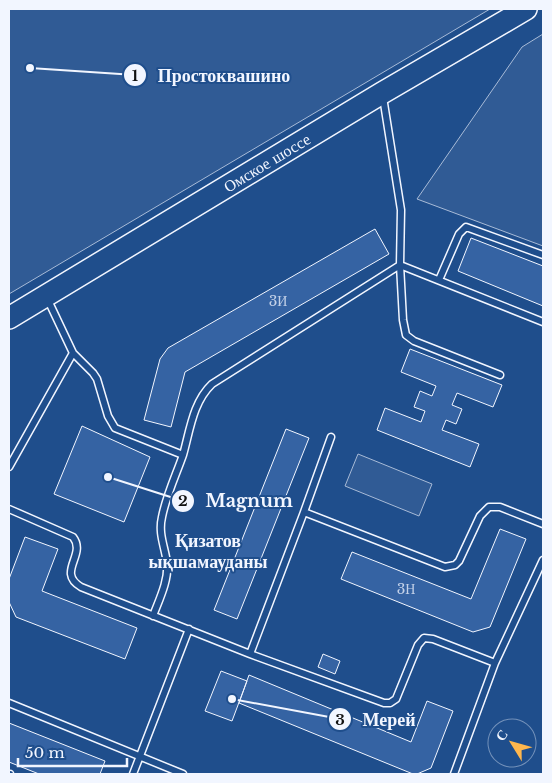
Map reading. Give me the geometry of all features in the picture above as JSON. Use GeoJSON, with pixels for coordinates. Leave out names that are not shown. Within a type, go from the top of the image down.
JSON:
{"type":"FeatureCollection","features":[{"type":"Feature","properties":{"kind":"highway","name":"Омское шоссе"},"geometry":{"type":"LineString","coordinates":[[9,318],[526,9]]}},
{"type":"Feature","properties":{"kind":"lane"},"geometry":{"type":"LineString","coordinates":[[382,94],[401,210],[400,265],[403,320],[406,335],[414,341],[500,375]]}},
{"type":"Feature","properties":{"kind":"lane"},"geometry":{"type":"LineString","coordinates":[[439,280],[459,234],[466,227],[543,255]]}},
{"type":"Feature","properties":{"kind":"lane"},"geometry":{"type":"LineString","coordinates":[[400,265],[543,322]]}},
{"type":"Feature","properties":{"kind":"lane"},"geometry":{"type":"LineString","coordinates":[[153,616],[166,577],[167,565],[161,536],[162,517],[197,406],[203,393],[212,384],[400,265]]}},
{"type":"Feature","properties":{"kind":"lane"},"geometry":{"type":"LineString","coordinates":[[45,295],[73,353],[97,379],[108,416],[115,428],[183,454]]}},
{"type":"Feature","properties":{"kind":"lane"},"geometry":{"type":"LineString","coordinates":[[9,467],[73,353]]}},
{"type":"Feature","properties":{"kind":"lane"},"geometry":{"type":"LineString","coordinates":[[250,654],[331,437]]}},
{"type":"Feature","properties":{"kind":"lane"},"geometry":{"type":"LineString","coordinates":[[304,512],[445,567],[456,565],[460,561],[480,516],[489,507],[500,507],[543,524]]}},
{"type":"Feature","properties":{"kind":"lane"},"geometry":{"type":"LineString","coordinates":[[9,509],[73,536],[77,542],[77,550],[70,574],[74,582],[153,616],[250,654],[384,703],[390,703],[396,699],[418,645],[424,638],[495,663]]}},
{"type":"Feature","properties":{"kind":"lane"},"geometry":{"type":"LineString","coordinates":[[454,774],[495,663],[543,560]]}},
{"type":"Feature","properties":{"kind":"lane"},"geometry":{"type":"LineString","coordinates":[[133,774],[188,629]]}},
{"type":"Feature","properties":{"kind":"lane"},"geometry":{"type":"LineString","coordinates":[[9,703],[183,774]]}},
{"type":"Feature","properties":{"kind":"shaded area"},"geometry":{"type":"Polygon","coordinates":[[[9,9],[490,9],[9,294],[9,9]]]}},
{"type":"Feature","properties":{"kind":"shaded area"},"geometry":{"type":"Polygon","coordinates":[[[543,34],[543,246],[417,199],[522,47],[543,34]]]}},
{"type":"Feature","properties":{"kind":"shaded area"},"geometry":{"type":"Polygon","coordinates":[[[358,454],[432,484],[419,516],[345,486],[358,454]]]}},
{"type":"Feature","properties":{"kind":"building"},"geometry":{"type":"Polygon","coordinates":[[[375,229],[389,254],[185,372],[171,427],[144,420],[160,359],[168,348],[375,229]]]}},
{"type":"Feature","properties":{"kind":"building"},"geometry":{"type":"Polygon","coordinates":[[[471,238],[543,266],[543,306],[458,271],[471,238]]]}},
{"type":"Feature","properties":{"kind":"building"},"geometry":{"type":"Polygon","coordinates":[[[410,349],[502,385],[493,407],[457,393],[452,405],[462,409],[456,424],[446,420],[442,430],[479,444],[470,467],[377,430],[385,408],[421,422],[425,411],[414,407],[420,391],[432,396],[436,386],[401,372],[410,349]]]}},
{"type":"Feature","properties":{"kind":"building"},"geometry":{"type":"Polygon","coordinates":[[[82,426],[150,457],[124,522],[54,494],[82,426]]]}},
{"type":"Feature","properties":{"kind":"building"},"geometry":{"type":"Polygon","coordinates":[[[286,429],[309,438],[237,619],[214,610],[286,429]]]}},
{"type":"Feature","properties":{"kind":"building"},"geometry":{"type":"Polygon","coordinates":[[[500,529],[526,539],[490,627],[473,632],[341,579],[352,552],[471,599],[500,529]]]}},
{"type":"Feature","properties":{"kind":"building"},"geometry":{"type":"Polygon","coordinates":[[[25,537],[58,549],[42,591],[137,628],[125,659],[16,617],[9,602],[9,579],[25,537]]]}},
{"type":"Feature","properties":{"kind":"building"},"geometry":{"type":"Polygon","coordinates":[[[323,654],[340,661],[335,674],[318,667],[323,654]]]}},
{"type":"Feature","properties":{"kind":"building"},"geometry":{"type":"Polygon","coordinates":[[[221,671],[247,681],[232,721],[205,711],[221,671]]]}},
{"type":"Feature","properties":{"kind":"building"},"geometry":{"type":"Polygon","coordinates":[[[249,675],[411,742],[427,701],[453,711],[431,768],[413,774],[239,703],[249,675]]]}},
{"type":"Feature","properties":{"kind":"building"},"geometry":{"type":"Polygon","coordinates":[[[9,723],[105,761],[100,774],[39,774],[9,762],[9,723]]]}},
{"type":"Feature","properties":{"kind":"place","name":"Простоквашино"},"geometry":{"type":"Point","coordinates":[30,68]}},
{"type":"Feature","properties":{"kind":"place","name":"Magnum"},"geometry":{"type":"Point","coordinates":[108,477]}},
{"type":"Feature","properties":{"kind":"place","name":"Мерей"},"geometry":{"type":"Point","coordinates":[232,699]}},
{"type":"Feature","properties":{"kind":"district","name":"Қизатов ықшамауданы"},"geometry":{"type":"Point","coordinates":[208,551]}}]}
